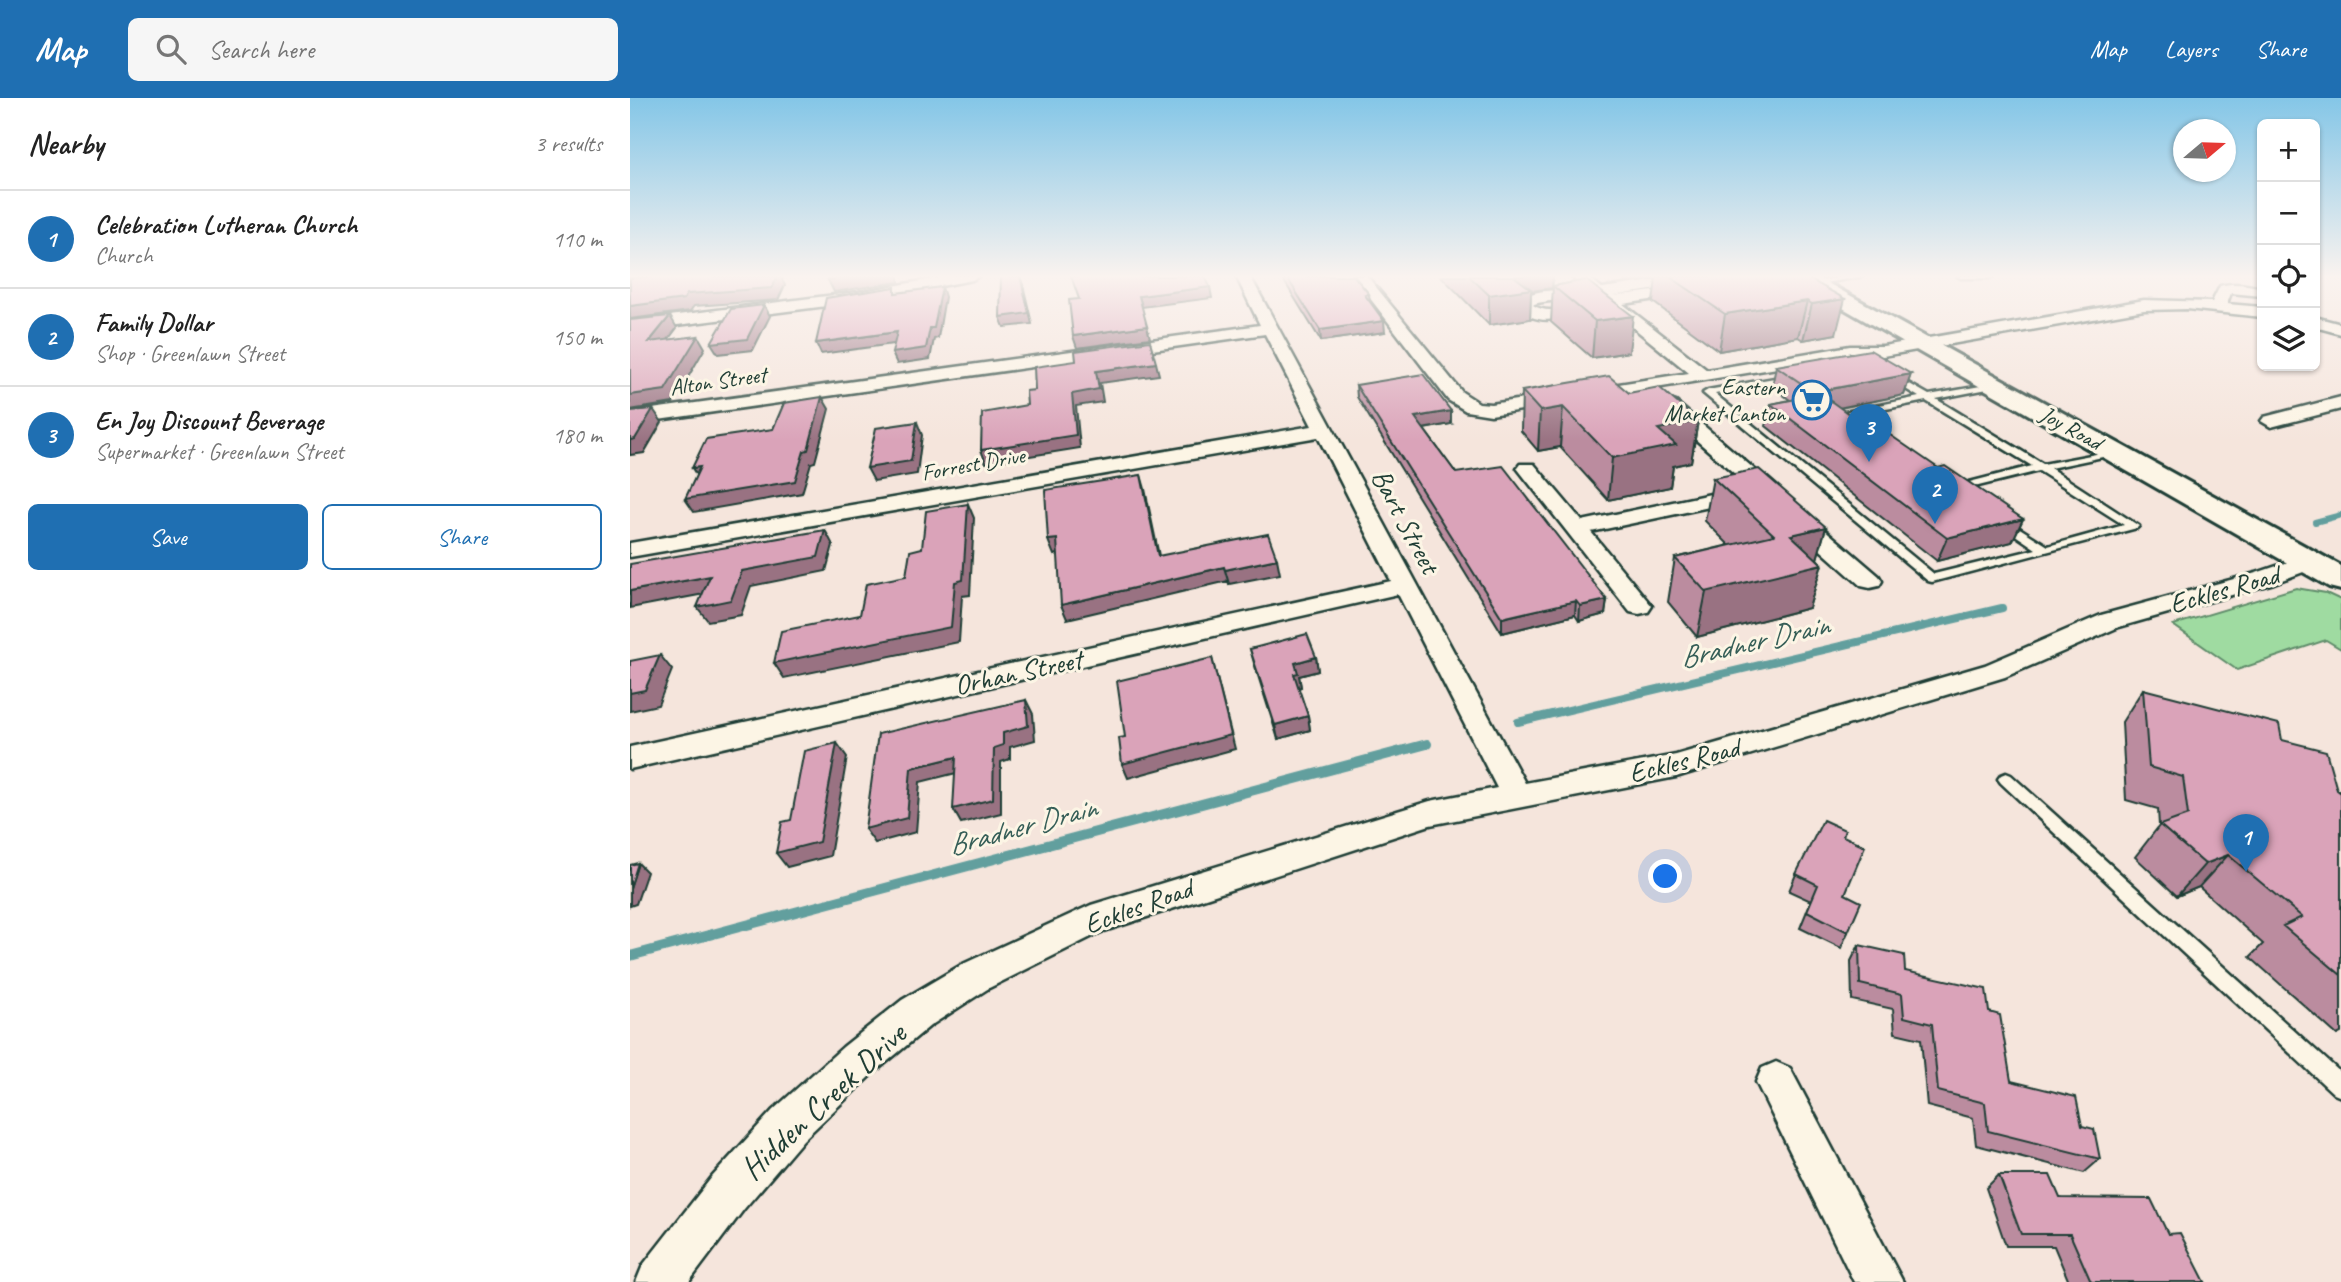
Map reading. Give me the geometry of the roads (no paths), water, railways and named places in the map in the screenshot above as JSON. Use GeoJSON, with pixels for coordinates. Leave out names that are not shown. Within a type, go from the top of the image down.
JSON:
{"type":"FeatureCollection","features":[{"type":"Feature","properties":{"kind":"street","name":"Alton Street"},"geometry":{"type":"LineString","coordinates":[[630,418],[1247,331]]}},
{"type":"Feature","properties":{"kind":"street","name":"Bart Street"},"geometry":{"type":"LineString","coordinates":[[1272,331],[1516,795]]}},
{"type":"Feature","properties":{"kind":"street"},"geometry":{"type":"LineString","coordinates":[[1403,331],[1454,396],[1482,411],[1702,374],[1850,351],[1883,351],[1995,331]]}},
{"type":"Feature","properties":{"kind":"street"},"geometry":{"type":"LineString","coordinates":[[1648,331],[1702,374]]}},
{"type":"Feature","properties":{"kind":"street","name":"Joy Road"},"geometry":{"type":"LineString","coordinates":[[1900,331],[2341,580]]}},
{"type":"Feature","properties":{"kind":"street"},"geometry":{"type":"LineString","coordinates":[[1644,385],[1870,582]]}},
{"type":"Feature","properties":{"kind":"street"},"geometry":{"type":"LineString","coordinates":[[2271,421],[2341,403]]}},
{"type":"Feature","properties":{"kind":"street","name":"Forrest Drive"},"geometry":{"type":"LineString","coordinates":[[630,550],[1324,430]]}},
{"type":"Feature","properties":{"kind":"street"},"geometry":{"type":"LineString","coordinates":[[1527,468],[1639,606]]}},
{"type":"Feature","properties":{"kind":"street"},"geometry":{"type":"LineString","coordinates":[[1575,529],[1764,489]]}},
{"type":"Feature","properties":{"kind":"street","name":"Eckles Road"},"geometry":{"type":"LineString","coordinates":[[1055,939],[1091,920],[1143,902],[1430,813],[1676,766],[1995,671],[2110,621],[2266,578],[2309,562]]}},
{"type":"Feature","properties":{"kind":"street","name":"Orhan Street"},"geometry":{"type":"LineString","coordinates":[[630,758],[1407,585]]}},
{"type":"Feature","properties":{"kind":"street","name":"Hidden Creek Drive"},"geometry":{"type":"LineString","coordinates":[[660,1282],[728,1193],[788,1125],[857,1061],[916,1013],[976,976],[1055,939]]}},
{"type":"Feature","properties":{"kind":"street"},"geometry":{"type":"LineString","coordinates":[[1776,1082],[1879,1282]]}},
{"type":"Feature","properties":{"kind":"lane"},"geometry":{"type":"LineString","coordinates":[[1850,351],[1870,364]]}},
{"type":"Feature","properties":{"kind":"lane"},"geometry":{"type":"LineString","coordinates":[[1802,376],[1708,393],[1932,578],[2133,526],[1881,371]]}},
{"type":"Feature","properties":{"kind":"lane"},"geometry":{"type":"LineString","coordinates":[[1865,430],[1843,415],[1995,385]]}},
{"type":"Feature","properties":{"kind":"lane"},"geometry":{"type":"LineString","coordinates":[[1954,489],[2113,452]]}},
{"type":"Feature","properties":{"kind":"lane"},"geometry":{"type":"LineString","coordinates":[[1942,482],[1965,497]]}},
{"type":"Feature","properties":{"kind":"lane"},"geometry":{"type":"LineString","coordinates":[[1988,512],[2046,550]]}},
{"type":"Feature","properties":{"kind":"lane"},"geometry":{"type":"LineString","coordinates":[[2006,779],[2341,1087]]}},
{"type":"Feature","properties":{"kind":"waterway","name":"Bradner Drain"},"geometry":{"type":"LineString","coordinates":[[2315,522],[2341,515]]}},
{"type":"Feature","properties":{"kind":"waterway","name":"Bradner Drain"},"geometry":{"type":"LineString","coordinates":[[1518,722],[2002,608]]}},
{"type":"Feature","properties":{"kind":"waterway","name":"Bradner Drain"},"geometry":{"type":"LineString","coordinates":[[630,956],[1427,744]]}},
{"type":"Feature","properties":{"kind":"place","name":"Eastern Market Canton"},"geometry":{"type":"Point","coordinates":[1812,400]}},
{"type":"Feature","properties":{"kind":"place","name":"En Joy Discount Beverage"},"geometry":{"type":"Point","coordinates":[1869,462]}},
{"type":"Feature","properties":{"kind":"place","name":"Family Dollar"},"geometry":{"type":"Point","coordinates":[1935,524]}},
{"type":"Feature","properties":{"kind":"place","name":"Celebration Lutheran Church"},"geometry":{"type":"Point","coordinates":[2246,872]}}]}
